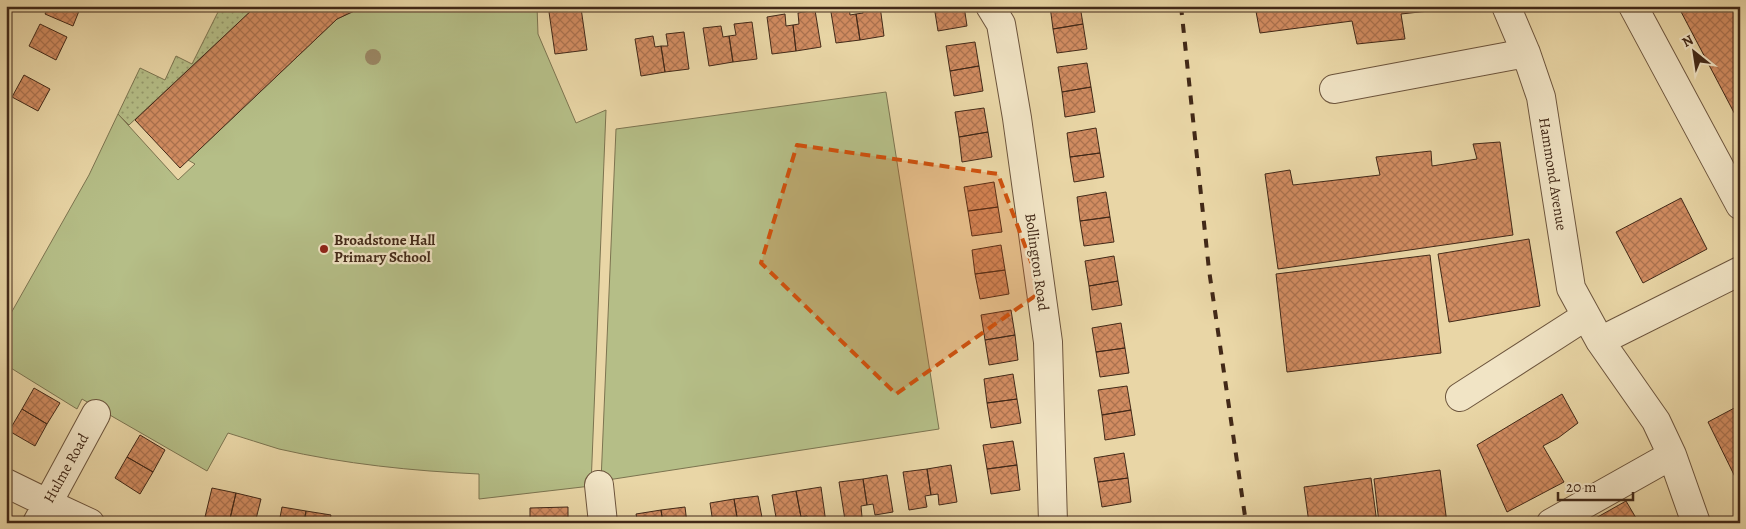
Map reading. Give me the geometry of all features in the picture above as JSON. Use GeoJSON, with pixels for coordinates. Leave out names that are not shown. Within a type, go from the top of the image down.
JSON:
{"type":"FeatureCollection","features":[{"type":"Feature","properties":{"kind":"street","name":"Bollington Road"},"geometry":{"type":"LineString","coordinates":[[990,6],[1001,24],[1017,118],[1048,342],[1053,523]]}},
{"type":"Feature","properties":{"kind":"street","name":"Hammond Avenue"},"geometry":{"type":"LineString","coordinates":[[1506,6],[1526,53],[1541,97],[1571,288],[1600,341],[1656,421],[1672,454],[1696,523]]}},
{"type":"Feature","properties":{"kind":"street"},"geometry":{"type":"LineString","coordinates":[[1633,6],[1740,205]]}},
{"type":"Feature","properties":{"kind":"street"},"geometry":{"type":"LineString","coordinates":[[1334,89],[1526,53]]}},
{"type":"Feature","properties":{"kind":"street"},"geometry":{"type":"LineString","coordinates":[[1600,341],[1740,271]]}},
{"type":"Feature","properties":{"kind":"street"},"geometry":{"type":"LineString","coordinates":[[1460,398],[1586,316]]}},
{"type":"Feature","properties":{"kind":"street","name":"Hulme Road"},"geometry":{"type":"LineString","coordinates":[[42,513],[96,414]]}},
{"type":"Feature","properties":{"kind":"street"},"geometry":{"type":"LineString","coordinates":[[1551,523],[1672,454]]}},
{"type":"Feature","properties":{"kind":"street"},"geometry":{"type":"LineString","coordinates":[[6,483],[42,513],[90,523]]}},
{"type":"Feature","properties":{"kind":"street"},"geometry":{"type":"LineString","coordinates":[[599,485],[603,523]]}},
{"type":"Feature","properties":{"kind":"highlighted area"},"geometry":{"type":"Polygon","coordinates":[[[797,145],[998,174],[1042,291],[896,394],[761,263],[797,145]]]}},
{"type":"Feature","properties":{"kind":"green space"},"geometry":{"type":"Polygon","coordinates":[[[221,6],[252,6],[254,8],[129,125],[118,114],[140,68],[165,80],[176,56],[192,64],[221,6]]]}},
{"type":"Feature","properties":{"kind":"green space","name":"Broadstone Hall Primary School"},"geometry":{"type":"Polygon","coordinates":[[[365,6],[537,6],[538,34],[576,123],[606,110],[591,486],[479,499],[479,474],[404,469],[328,459],[279,449],[228,433],[207,471],[82,399],[77,409],[6,365],[6,322],[89,175],[118,114],[178,180],[195,164],[188,160],[337,19],[365,6]]]}},
{"type":"Feature","properties":{"kind":"green space"},"geometry":{"type":"Polygon","coordinates":[[[886,92],[939,429],[601,481],[616,129],[886,92]]]}},
{"type":"Feature","properties":{"kind":"building"},"geometry":{"type":"Polygon","coordinates":[[[49,6],[81,6],[73,26],[45,14],[49,6]]]}},
{"type":"Feature","properties":{"kind":"building"},"geometry":{"type":"Polygon","coordinates":[[[252,6],[365,6],[337,19],[180,168],[135,120],[254,8],[252,6]]]}},
{"type":"Feature","properties":{"kind":"building"},"geometry":{"type":"Polygon","coordinates":[[[830,6],[849,6],[850,15],[856,14],[860,40],[836,43],[830,6]]]}},
{"type":"Feature","properties":{"kind":"building"},"geometry":{"type":"Polygon","coordinates":[[[862,6],[880,6],[884,36],[860,40],[856,14],[863,13],[862,6]]]}},
{"type":"Feature","properties":{"kind":"building"},"geometry":{"type":"Polygon","coordinates":[[[934,6],[964,6],[967,26],[938,31],[934,6]]]}},
{"type":"Feature","properties":{"kind":"building"},"geometry":{"type":"Polygon","coordinates":[[[1050,6],[1080,6],[1083,24],[1053,29],[1050,6]]]}},
{"type":"Feature","properties":{"kind":"building"},"geometry":{"type":"Polygon","coordinates":[[[1255,6],[1437,6],[1438,10],[1401,14],[1405,39],[1357,44],[1352,21],[1260,33],[1255,6]]]}},
{"type":"Feature","properties":{"kind":"building"},"geometry":{"type":"Polygon","coordinates":[[[1678,6],[1740,6],[1740,124],[1678,6]]]}},
{"type":"Feature","properties":{"kind":"building"},"geometry":{"type":"Polygon","coordinates":[[[581,8],[587,50],[555,54],[549,12],[581,8]]]}},
{"type":"Feature","properties":{"kind":"building"},"geometry":{"type":"Polygon","coordinates":[[[815,10],[821,47],[796,51],[793,25],[799,24],[798,13],[815,10]]]}},
{"type":"Feature","properties":{"kind":"building"},"geometry":{"type":"Polygon","coordinates":[[[785,14],[786,26],[793,25],[796,51],[772,54],[767,17],[785,14]]]}},
{"type":"Feature","properties":{"kind":"building"},"geometry":{"type":"Polygon","coordinates":[[[752,22],[757,59],[733,62],[729,36],[736,35],[734,24],[752,22]]]}},
{"type":"Feature","properties":{"kind":"building"},"geometry":{"type":"Polygon","coordinates":[[[40,24],[67,37],[56,60],[29,46],[40,24]]]}},
{"type":"Feature","properties":{"kind":"building"},"geometry":{"type":"Polygon","coordinates":[[[1083,24],[1087,49],[1057,53],[1053,29],[1083,24]]]}},
{"type":"Feature","properties":{"kind":"building"},"geometry":{"type":"Polygon","coordinates":[[[721,26],[723,37],[729,36],[733,62],[709,66],[703,28],[721,26]]]}},
{"type":"Feature","properties":{"kind":"building"},"geometry":{"type":"Polygon","coordinates":[[[684,32],[689,69],[665,72],[661,46],[668,46],[666,34],[684,32]]]}},
{"type":"Feature","properties":{"kind":"building"},"geometry":{"type":"Polygon","coordinates":[[[653,36],[655,47],[661,46],[665,72],[641,76],[635,39],[653,36]]]}},
{"type":"Feature","properties":{"kind":"building"},"geometry":{"type":"Polygon","coordinates":[[[975,42],[979,66],[950,71],[946,46],[975,42]]]}},
{"type":"Feature","properties":{"kind":"building"},"geometry":{"type":"Polygon","coordinates":[[[1087,63],[1091,87],[1062,92],[1058,67],[1087,63]]]}},
{"type":"Feature","properties":{"kind":"building"},"geometry":{"type":"Polygon","coordinates":[[[979,66],[983,91],[954,96],[950,71],[979,66]]]}},
{"type":"Feature","properties":{"kind":"building"},"geometry":{"type":"Polygon","coordinates":[[[24,75],[50,89],[38,111],[12,97],[24,75]]]}},
{"type":"Feature","properties":{"kind":"building"},"geometry":{"type":"Polygon","coordinates":[[[1091,87],[1095,112],[1065,117],[1062,92],[1091,87]]]}},
{"type":"Feature","properties":{"kind":"building"},"geometry":{"type":"Polygon","coordinates":[[[984,108],[988,132],[959,137],[955,112],[984,108]]]}},
{"type":"Feature","properties":{"kind":"building"},"geometry":{"type":"Polygon","coordinates":[[[1096,128],[1100,153],[1070,157],[1067,133],[1096,128]]]}},
{"type":"Feature","properties":{"kind":"building"},"geometry":{"type":"Polygon","coordinates":[[[988,132],[992,157],[962,162],[959,137],[988,132]]]}},
{"type":"Feature","properties":{"kind":"building"},"geometry":{"type":"Polygon","coordinates":[[[1500,142],[1513,235],[1278,269],[1265,174],[1290,170],[1293,185],[1380,175],[1376,157],[1431,151],[1432,166],[1477,159],[1473,144],[1500,142]]]}},
{"type":"Feature","properties":{"kind":"building"},"geometry":{"type":"Polygon","coordinates":[[[1100,153],[1104,177],[1074,182],[1070,157],[1100,153]]]}},
{"type":"Feature","properties":{"kind":"building"},"geometry":{"type":"Polygon","coordinates":[[[994,182],[998,207],[968,211],[964,187],[994,182]]]}},
{"type":"Feature","properties":{"kind":"building"},"geometry":{"type":"Polygon","coordinates":[[[1106,192],[1110,217],[1080,221],[1077,197],[1106,192]]]}},
{"type":"Feature","properties":{"kind":"building"},"geometry":{"type":"Polygon","coordinates":[[[1681,198],[1707,249],[1643,283],[1616,232],[1681,198]]]}},
{"type":"Feature","properties":{"kind":"building"},"geometry":{"type":"Polygon","coordinates":[[[998,207],[1002,232],[972,236],[968,211],[998,207]]]}},
{"type":"Feature","properties":{"kind":"building"},"geometry":{"type":"Polygon","coordinates":[[[1110,217],[1114,242],[1084,246],[1080,221],[1110,217]]]}},
{"type":"Feature","properties":{"kind":"building"},"geometry":{"type":"Polygon","coordinates":[[[1529,239],[1540,306],[1449,322],[1438,254],[1529,239]]]}},
{"type":"Feature","properties":{"kind":"building"},"geometry":{"type":"Polygon","coordinates":[[[1001,245],[1005,270],[975,274],[972,250],[1001,245]]]}},
{"type":"Feature","properties":{"kind":"building"},"geometry":{"type":"Polygon","coordinates":[[[1430,255],[1441,353],[1287,372],[1276,274],[1430,255]]]}},
{"type":"Feature","properties":{"kind":"building"},"geometry":{"type":"Polygon","coordinates":[[[1114,256],[1118,281],[1089,286],[1085,261],[1114,256]]]}},
{"type":"Feature","properties":{"kind":"building"},"geometry":{"type":"Polygon","coordinates":[[[1005,270],[1009,294],[980,299],[975,274],[1005,270]]]}},
{"type":"Feature","properties":{"kind":"building"},"geometry":{"type":"Polygon","coordinates":[[[1118,281],[1122,305],[1092,310],[1089,286],[1118,281]]]}},
{"type":"Feature","properties":{"kind":"building"},"geometry":{"type":"Polygon","coordinates":[[[1011,310],[1015,335],[985,340],[981,315],[1011,310]]]}},
{"type":"Feature","properties":{"kind":"building"},"geometry":{"type":"Polygon","coordinates":[[[1121,323],[1125,348],[1096,352],[1092,328],[1121,323]]]}},
{"type":"Feature","properties":{"kind":"building"},"geometry":{"type":"Polygon","coordinates":[[[1015,335],[1018,360],[989,365],[985,340],[1015,335]]]}},
{"type":"Feature","properties":{"kind":"building"},"geometry":{"type":"Polygon","coordinates":[[[1125,348],[1129,373],[1100,377],[1096,352],[1125,348]]]}},
{"type":"Feature","properties":{"kind":"building"},"geometry":{"type":"Polygon","coordinates":[[[1013,374],[1017,399],[987,403],[984,379],[1013,374]]]}},
{"type":"Feature","properties":{"kind":"building"},"geometry":{"type":"Polygon","coordinates":[[[1127,386],[1131,410],[1102,415],[1098,390],[1127,386]]]}},
{"type":"Feature","properties":{"kind":"building"},"geometry":{"type":"Polygon","coordinates":[[[34,388],[60,403],[47,424],[22,409],[34,388]]]}},
{"type":"Feature","properties":{"kind":"building"},"geometry":{"type":"Polygon","coordinates":[[[1562,394],[1578,423],[1558,438],[1543,446],[1564,482],[1507,512],[1477,445],[1562,394]]]}},
{"type":"Feature","properties":{"kind":"building"},"geometry":{"type":"Polygon","coordinates":[[[1017,399],[1021,423],[991,428],[987,403],[1017,399]]]}},
{"type":"Feature","properties":{"kind":"building"},"geometry":{"type":"Polygon","coordinates":[[[1740,405],[1740,487],[1708,422],[1740,405]]]}},
{"type":"Feature","properties":{"kind":"building"},"geometry":{"type":"Polygon","coordinates":[[[22,409],[47,424],[35,446],[9,431],[22,409]]]}},
{"type":"Feature","properties":{"kind":"building"},"geometry":{"type":"Polygon","coordinates":[[[1131,410],[1135,435],[1105,440],[1102,415],[1131,410]]]}},
{"type":"Feature","properties":{"kind":"building"},"geometry":{"type":"Polygon","coordinates":[[[140,435],[165,450],[153,472],[127,457],[140,435]]]}},
{"type":"Feature","properties":{"kind":"building"},"geometry":{"type":"Polygon","coordinates":[[[1013,441],[1017,465],[987,469],[983,445],[1013,441]]]}},
{"type":"Feature","properties":{"kind":"building"},"geometry":{"type":"Polygon","coordinates":[[[1124,453],[1128,478],[1098,482],[1094,458],[1124,453]]]}},
{"type":"Feature","properties":{"kind":"building"},"geometry":{"type":"Polygon","coordinates":[[[127,457],[153,472],[140,494],[115,478],[127,457]]]}},
{"type":"Feature","properties":{"kind":"building"},"geometry":{"type":"Polygon","coordinates":[[[951,465],[957,502],[939,505],[938,494],[931,495],[927,469],[951,465]]]}},
{"type":"Feature","properties":{"kind":"building"},"geometry":{"type":"Polygon","coordinates":[[[1017,465],[1020,490],[991,494],[987,469],[1017,465]]]}},
{"type":"Feature","properties":{"kind":"building"},"geometry":{"type":"Polygon","coordinates":[[[927,469],[931,495],[925,496],[927,507],[909,510],[903,472],[927,469]]]}},
{"type":"Feature","properties":{"kind":"building"},"geometry":{"type":"Polygon","coordinates":[[[1440,470],[1447,523],[1379,523],[1374,479],[1440,470]]]}},
{"type":"Feature","properties":{"kind":"building"},"geometry":{"type":"Polygon","coordinates":[[[887,475],[893,512],[875,515],[873,504],[867,505],[863,479],[887,475]]]}},
{"type":"Feature","properties":{"kind":"building"},"geometry":{"type":"Polygon","coordinates":[[[1128,478],[1131,502],[1102,507],[1098,482],[1128,478]]]}},
{"type":"Feature","properties":{"kind":"building"},"geometry":{"type":"Polygon","coordinates":[[[1371,478],[1377,523],[1309,523],[1304,487],[1371,478]]]}},
{"type":"Feature","properties":{"kind":"building"},"geometry":{"type":"Polygon","coordinates":[[[863,479],[867,505],[861,506],[862,517],[845,520],[839,482],[863,479]]]}},
{"type":"Feature","properties":{"kind":"building"},"geometry":{"type":"Polygon","coordinates":[[[821,487],[826,523],[808,523],[807,516],[801,517],[796,491],[821,487]]]}},
{"type":"Feature","properties":{"kind":"building"},"geometry":{"type":"Polygon","coordinates":[[[212,488],[236,493],[229,523],[205,517],[212,488]]]}},
{"type":"Feature","properties":{"kind":"building"},"geometry":{"type":"Polygon","coordinates":[[[796,491],[801,517],[794,518],[795,523],[777,523],[772,495],[796,491]]]}},
{"type":"Feature","properties":{"kind":"building"},"geometry":{"type":"Polygon","coordinates":[[[236,493],[261,499],[255,523],[229,523],[236,493]]]}},
{"type":"Feature","properties":{"kind":"building"},"geometry":{"type":"Polygon","coordinates":[[[758,496],[763,523],[738,523],[734,499],[758,496]]]}},
{"type":"Feature","properties":{"kind":"building"},"geometry":{"type":"Polygon","coordinates":[[[734,499],[738,523],[713,523],[710,503],[734,499]]]}},
{"type":"Feature","properties":{"kind":"building"},"geometry":{"type":"Polygon","coordinates":[[[1626,501],[1639,523],[1587,523],[1626,501]]]}},
{"type":"Feature","properties":{"kind":"building"},"geometry":{"type":"Polygon","coordinates":[[[282,507],[306,511],[304,523],[279,523],[282,507]]]}},
{"type":"Feature","properties":{"kind":"building"},"geometry":{"type":"Polygon","coordinates":[[[568,507],[568,523],[530,523],[530,508],[568,507]]]}},
{"type":"Feature","properties":{"kind":"building"},"geometry":{"type":"Polygon","coordinates":[[[685,507],[687,523],[663,523],[661,510],[685,507]]]}},
{"type":"Feature","properties":{"kind":"building"},"geometry":{"type":"Polygon","coordinates":[[[661,510],[663,523],[638,523],[636,514],[661,510]]]}},
{"type":"Feature","properties":{"kind":"building"},"geometry":{"type":"Polygon","coordinates":[[[306,511],[331,515],[329,523],[304,523],[306,511]]]}},
{"type":"Feature","properties":{"kind":"railway"},"geometry":{"type":"LineString","coordinates":[[1181,6],[1209,270],[1246,523]]}},
{"type":"Feature","properties":{"kind":"place","name":"Broadstone Hall Primary School"},"geometry":{"type":"Point","coordinates":[324,249]}}]}
